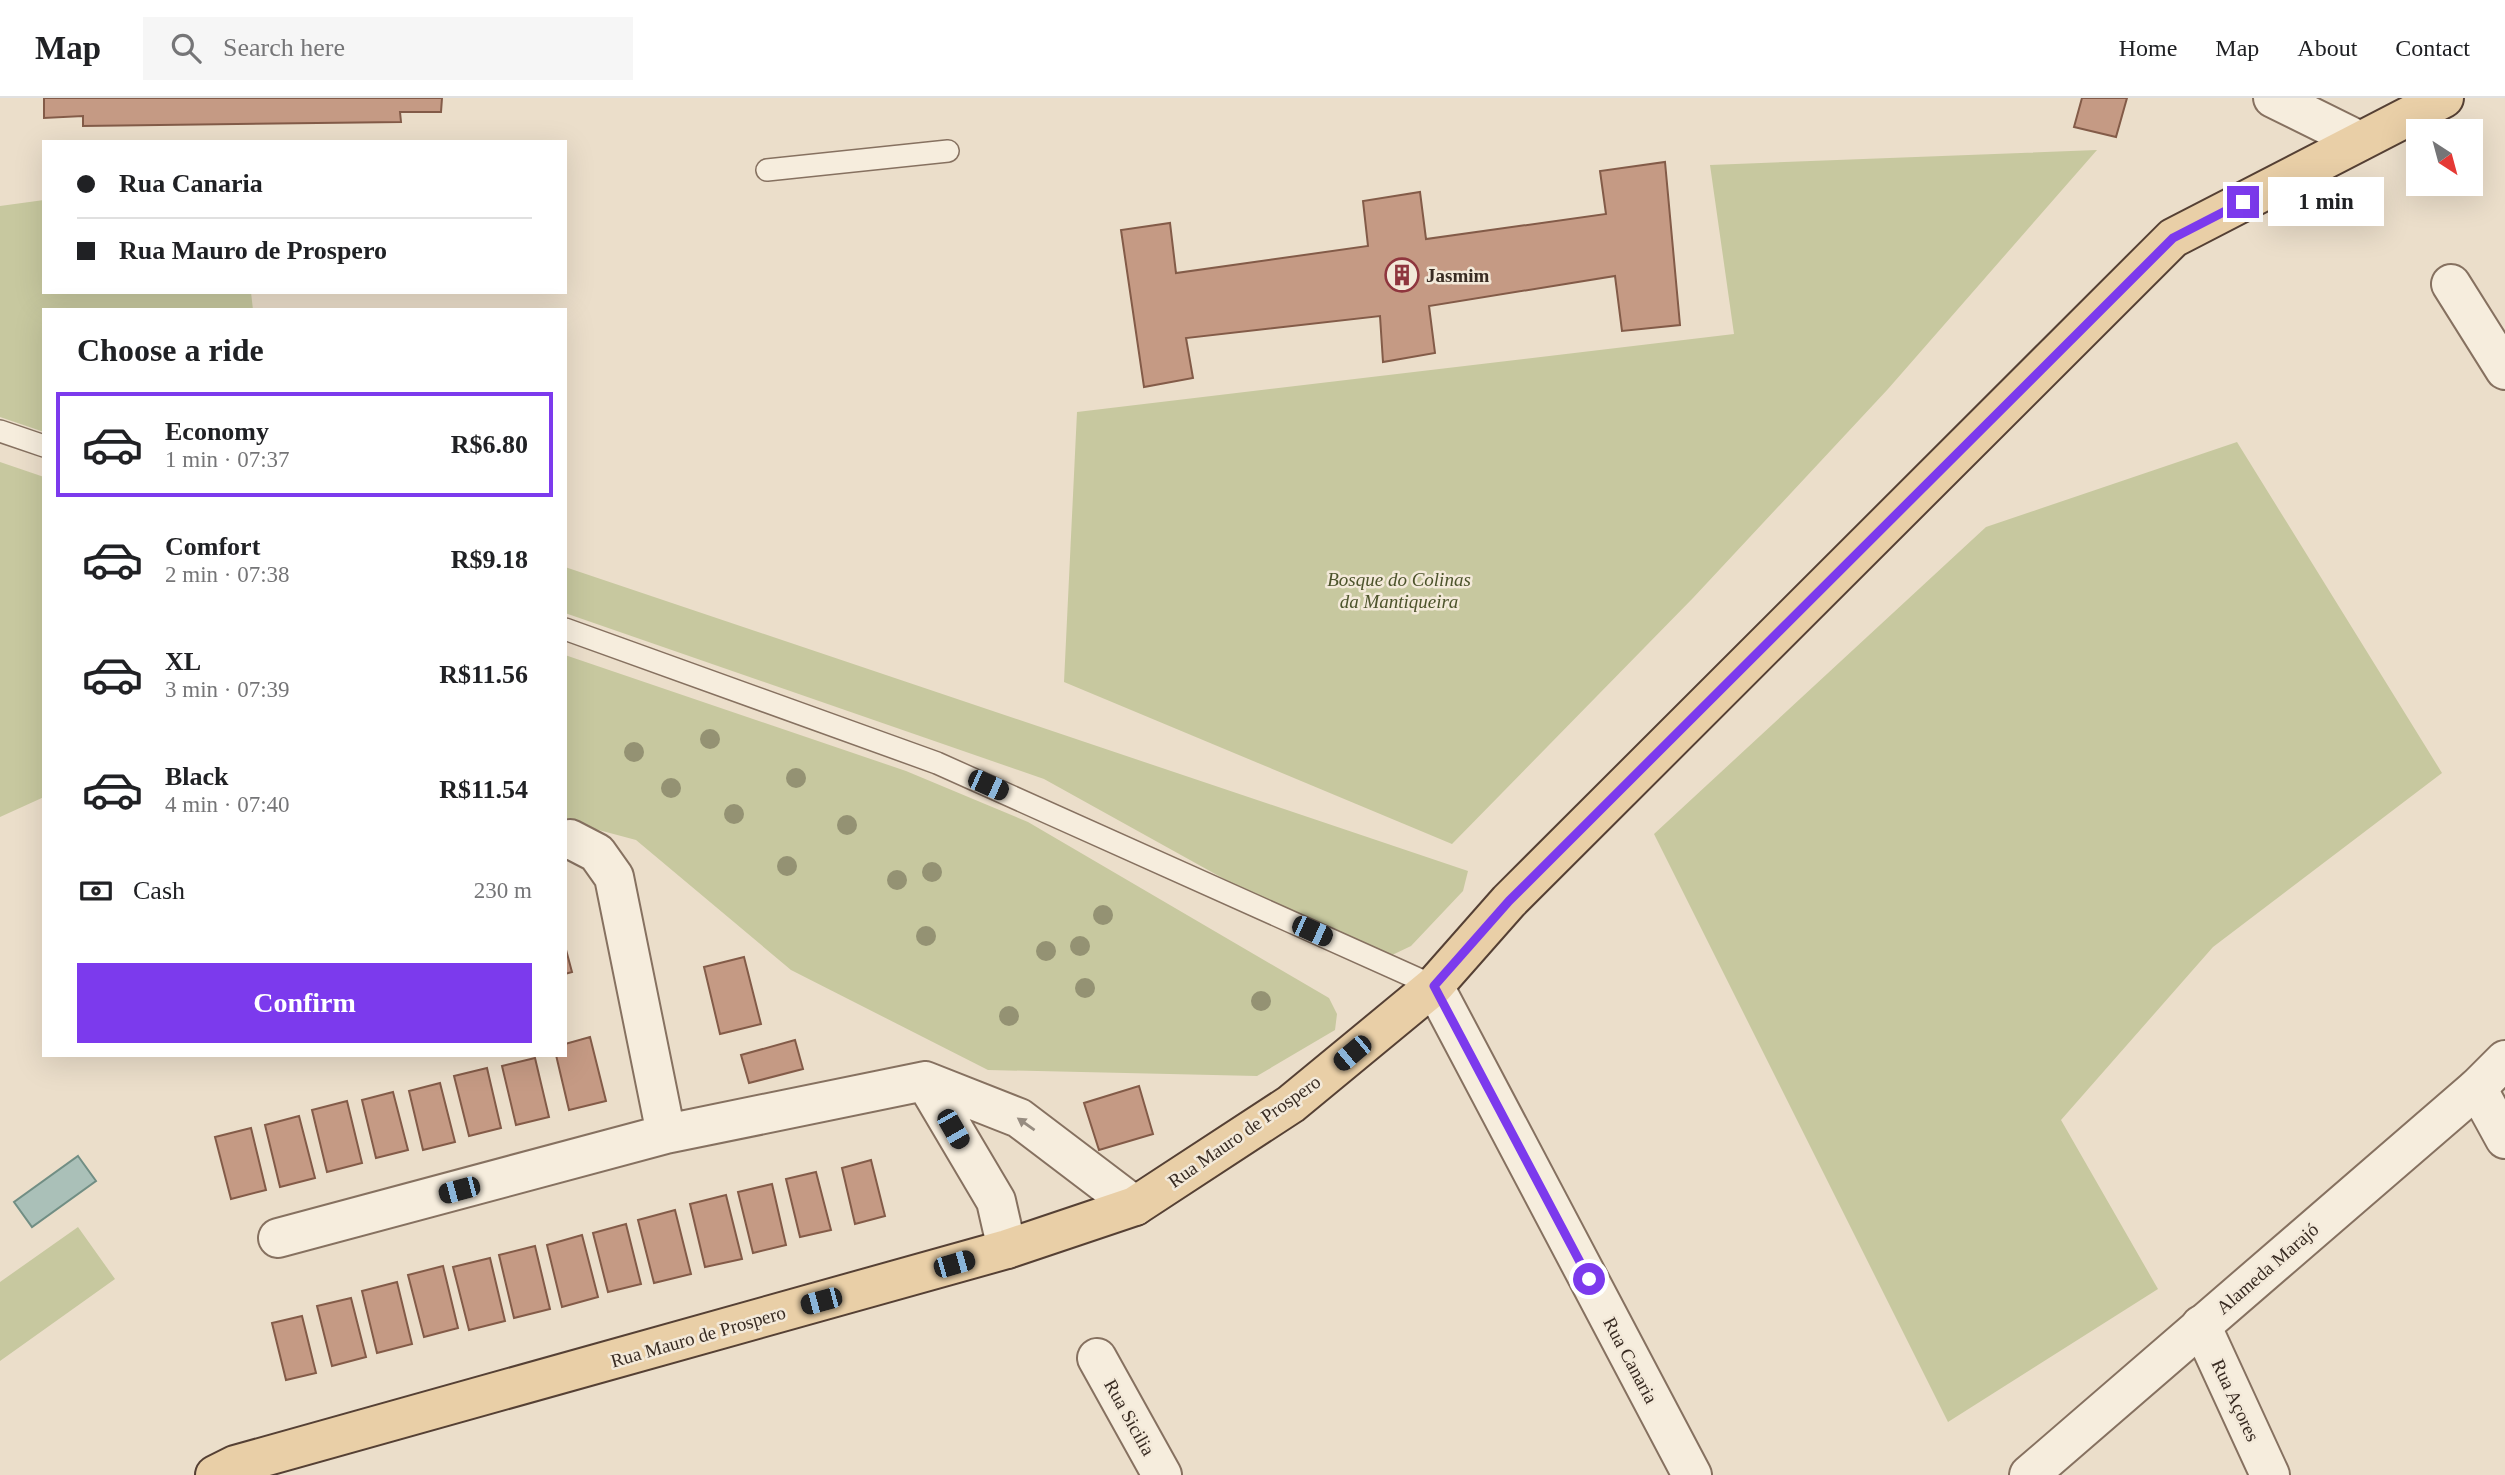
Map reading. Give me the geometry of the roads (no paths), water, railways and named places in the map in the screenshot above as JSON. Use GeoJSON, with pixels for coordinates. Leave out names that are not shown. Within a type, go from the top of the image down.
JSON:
{"type":"FeatureCollection","features":[{"type":"Feature","properties":{"kind":"main road","name":"Rua Mauro de Prospero"},"geometry":{"type":"LineString","coordinates":[[215,1475],[249,1461],[1007,1250],[1135,1206],[1290,1104],[1434,986],[1509,901],[2173,238],[2444,98]]}},
{"type":"Feature","properties":{"kind":"street"},"geometry":{"type":"LineString","coordinates":[[2273,98],[2360,141]]}},
{"type":"Feature","properties":{"kind":"street"},"geometry":{"type":"LineString","coordinates":[[2451,284],[2505,370]]}},
{"type":"Feature","properties":{"kind":"street"},"geometry":{"type":"LineString","coordinates":[[567,840],[597,853],[614,877],[666,1134]]}},
{"type":"Feature","properties":{"kind":"street","name":"Rua Canaria"},"geometry":{"type":"LineString","coordinates":[[1434,986],[1692,1475]]}},
{"type":"Feature","properties":{"kind":"street","name":"Alameda Marajó"},"geometry":{"type":"LineString","coordinates":[[2029,1475],[2477,1088],[2505,1060]]}},
{"type":"Feature","properties":{"kind":"street"},"geometry":{"type":"LineString","coordinates":[[925,1081],[996,1201],[1007,1250]]}},
{"type":"Feature","properties":{"kind":"street"},"geometry":{"type":"LineString","coordinates":[[278,1238],[666,1134],[925,1081],[1018,1118],[1135,1206]]}},
{"type":"Feature","properties":{"kind":"street"},"geometry":{"type":"LineString","coordinates":[[2477,1088],[2505,1139]]}},
{"type":"Feature","properties":{"kind":"street","name":"Rua Açores"},"geometry":{"type":"LineString","coordinates":[[2201,1325],[2270,1475]]}},
{"type":"Feature","properties":{"kind":"street","name":"Rua Sicilia"},"geometry":{"type":"LineString","coordinates":[[1097,1358],[1162,1475]]}},
{"type":"Feature","properties":{"kind":"lane"},"geometry":{"type":"LineString","coordinates":[[767,170],[948,151]]}},
{"type":"Feature","properties":{"kind":"lane"},"geometry":{"type":"LineString","coordinates":[[0,431],[42,445]]}},
{"type":"Feature","properties":{"kind":"lane"},"geometry":{"type":"LineString","coordinates":[[567,630],[937,763],[1434,986]]}},
{"type":"Feature","properties":{"kind":"water"},"geometry":{"type":"Polygon","coordinates":[[[78,1156],[96,1181],[32,1227],[14,1202],[78,1156]]]}},
{"type":"Feature","properties":{"kind":"place","name":"Jasmim"},"geometry":{"type":"Point","coordinates":[1402,275]}},
{"type":"Feature","properties":{"kind":"park label","name":"Bosque do Colinas da Mantiqueira"},"geometry":{"type":"Point","coordinates":[1399,590]}}]}
